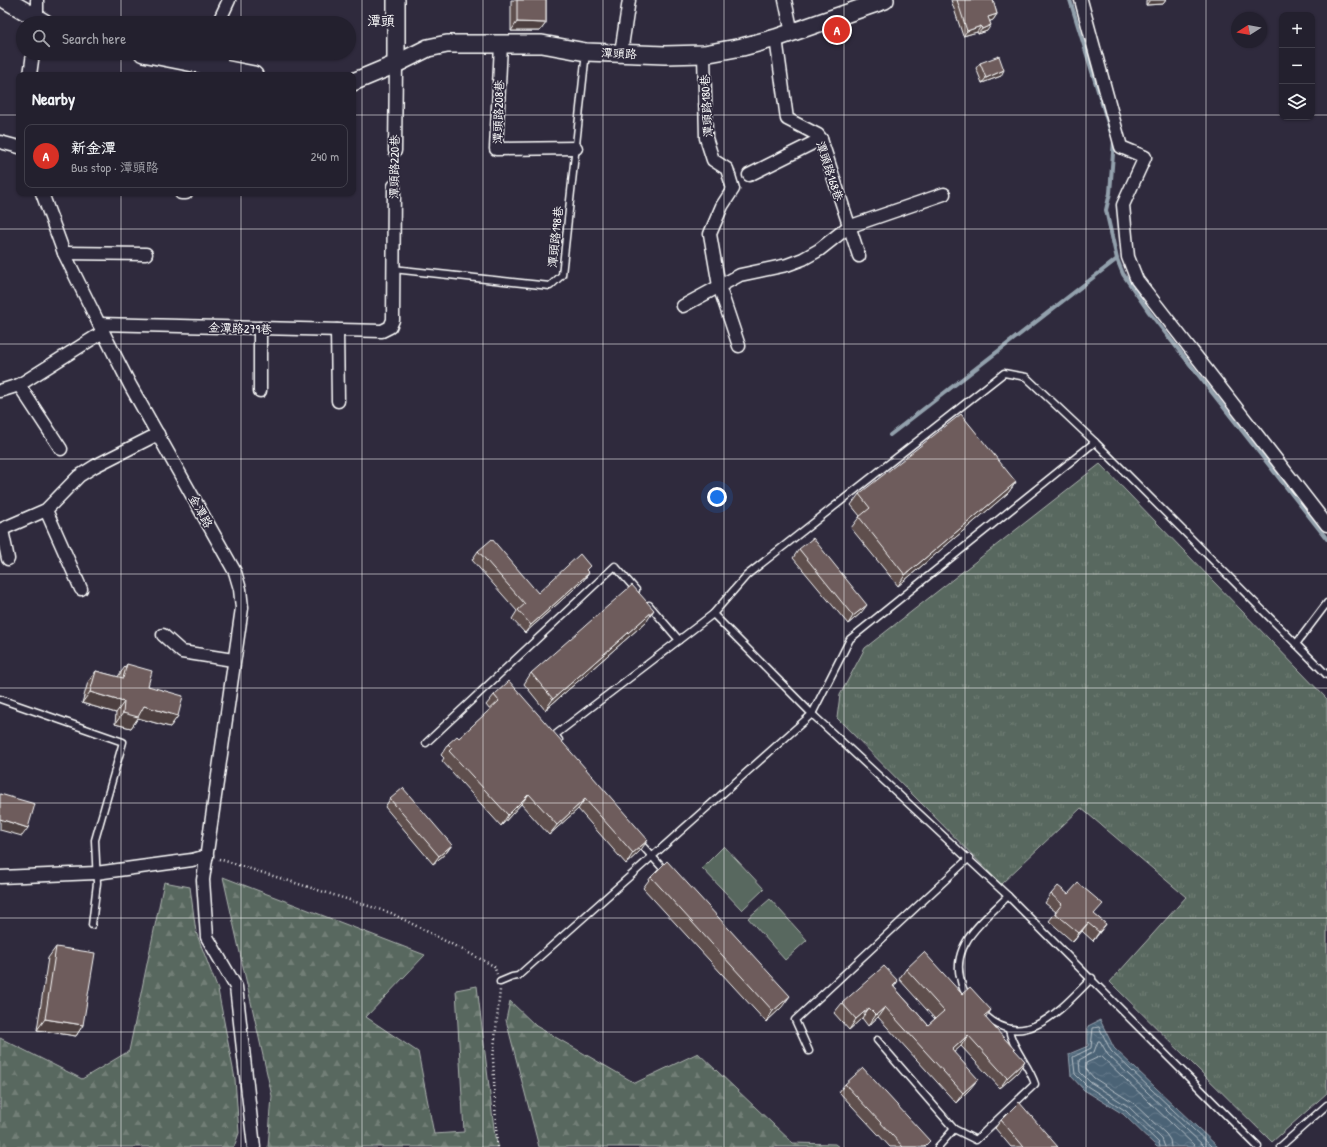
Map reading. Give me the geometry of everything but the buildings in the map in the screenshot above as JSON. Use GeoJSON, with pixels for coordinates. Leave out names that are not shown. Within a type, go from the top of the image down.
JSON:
{"type":"FeatureCollection","features":[{"type":"Feature","properties":{"kind":"street"},"geometry":{"type":"LineString","coordinates":[[6,0],[31,16]]}},
{"type":"Feature","properties":{"kind":"street"},"geometry":{"type":"LineString","coordinates":[[38,0],[39,16]]}},
{"type":"Feature","properties":{"kind":"street"},"geometry":{"type":"LineString","coordinates":[[221,16],[229,0]]}},
{"type":"Feature","properties":{"kind":"street"},"geometry":{"type":"LineString","coordinates":[[396,0],[396,64]]}},
{"type":"Feature","properties":{"kind":"street"},"geometry":{"type":"LineString","coordinates":[[621,54],[629,0]]}},
{"type":"Feature","properties":{"kind":"street"},"geometry":{"type":"LineString","coordinates":[[785,0],[792,33]]}},
{"type":"Feature","properties":{"kind":"street","name":"潭頭路"},"geometry":{"type":"LineString","coordinates":[[356,81],[396,64],[428,48],[447,44],[542,44],[586,52],[665,55],[704,54],[742,47],[776,38],[885,0]]}},
{"type":"Feature","properties":{"kind":"street"},"geometry":{"type":"LineString","coordinates":[[1081,0],[1121,147],[1145,157],[1123,205],[1128,257],[1138,280],[1327,525]]}},
{"type":"Feature","properties":{"kind":"street","name":"潭頭路168巷"},"geometry":{"type":"LineString","coordinates":[[776,38],[787,119],[818,135],[821,140],[848,228],[859,256]]}},
{"type":"Feature","properties":{"kind":"street","name":"潭頭路208巷"},"geometry":{"type":"LineString","coordinates":[[501,44],[496,149],[576,148]]}},
{"type":"Feature","properties":{"kind":"street","name":"潭頭路180巷"},"geometry":{"type":"LineString","coordinates":[[704,54],[706,138],[713,160],[727,170],[733,189],[722,206],[710,234],[719,286],[739,346]]}},
{"type":"Feature","properties":{"kind":"street"},"geometry":{"type":"LineString","coordinates":[[30,72],[32,60]]}},
{"type":"Feature","properties":{"kind":"street"},"geometry":{"type":"LineString","coordinates":[[185,60],[227,67],[244,72]]}},
{"type":"Feature","properties":{"kind":"street","name":"潭頭路220巷"},"geometry":{"type":"LineString","coordinates":[[395,151],[396,64]]}},
{"type":"Feature","properties":{"kind":"street"},"geometry":{"type":"LineString","coordinates":[[750,175],[821,140]]}},
{"type":"Feature","properties":{"kind":"street"},"geometry":{"type":"LineString","coordinates":[[0,142],[16,146]]}},
{"type":"Feature","properties":{"kind":"street","name":"潭頭路220巷"},"geometry":{"type":"LineString","coordinates":[[382,331],[390,327],[393,320],[394,186]]}},
{"type":"Feature","properties":{"kind":"street"},"geometry":{"type":"LineString","coordinates":[[683,306],[740,275],[786,265],[803,259],[819,250],[848,228],[944,194]]}},
{"type":"Feature","properties":{"kind":"street","name":"金潭路"},"geometry":{"type":"LineString","coordinates":[[43,196],[64,253],[100,328],[235,572],[240,589],[242,608],[233,660],[203,880],[207,938],[236,988],[254,1147]]}},
{"type":"Feature","properties":{"kind":"street"},"geometry":{"type":"LineString","coordinates":[[64,253],[146,254]]}},
{"type":"Feature","properties":{"kind":"street"},"geometry":{"type":"LineString","coordinates":[[0,391],[19,386],[100,328]]}},
{"type":"Feature","properties":{"kind":"street","name":"金潭路279巷"},"geometry":{"type":"LineString","coordinates":[[100,328],[260,328],[382,331]]}},
{"type":"Feature","properties":{"kind":"street"},"geometry":{"type":"LineString","coordinates":[[260,328],[260,391]]}},
{"type":"Feature","properties":{"kind":"street"},"geometry":{"type":"LineString","coordinates":[[337,330],[338,401]]}},
{"type":"Feature","properties":{"kind":"street"},"geometry":{"type":"LineString","coordinates":[[19,386],[61,449]]}},
{"type":"Feature","properties":{"kind":"street"},"geometry":{"type":"LineString","coordinates":[[8,559],[1,530],[46,510],[79,476],[95,466],[158,434]]}},
{"type":"Feature","properties":{"kind":"street"},"geometry":{"type":"LineString","coordinates":[[46,510],[82,589]]}},
{"type":"Feature","properties":{"kind":"street"},"geometry":{"type":"LineString","coordinates":[[163,635],[182,652],[233,660]]}},
{"type":"Feature","properties":{"kind":"street"},"geometry":{"type":"LineString","coordinates":[[0,877],[96,874],[153,867],[207,856]]}},
{"type":"Feature","properties":{"kind":"lane","name":"潭頭路198巷"},"geometry":{"type":"LineString","coordinates":[[393,269],[550,286],[562,275],[586,52]]}},
{"type":"Feature","properties":{"kind":"lane"},"geometry":{"type":"LineString","coordinates":[[565,747],[555,735],[713,614],[747,575],[1004,373],[1026,377],[1095,442],[1327,675]]}},
{"type":"Feature","properties":{"kind":"lane"},"geometry":{"type":"LineString","coordinates":[[500,982],[518,976],[812,714],[850,639],[1095,442]]}},
{"type":"Feature","properties":{"kind":"lane"},"geometry":{"type":"LineString","coordinates":[[426,743],[615,566],[640,595]]}},
{"type":"Feature","properties":{"kind":"lane"},"geometry":{"type":"LineString","coordinates":[[644,600],[679,640]]}},
{"type":"Feature","properties":{"kind":"lane"},"geometry":{"type":"LineString","coordinates":[[1296,644],[1327,603]]}},
{"type":"Feature","properties":{"kind":"lane"},"geometry":{"type":"LineString","coordinates":[[713,614],[812,714],[969,858],[1092,978],[1258,1147]]}},
{"type":"Feature","properties":{"kind":"lane"},"geometry":{"type":"LineString","coordinates":[[0,699],[123,742],[95,840],[97,883],[92,925]]}},
{"type":"Feature","properties":{"kind":"lane"},"geometry":{"type":"LineString","coordinates":[[637,839],[652,858],[673,879]]}},
{"type":"Feature","properties":{"kind":"lane"},"geometry":{"type":"LineString","coordinates":[[809,1051],[795,1020],[969,858]]}},
{"type":"Feature","properties":{"kind":"lane"},"geometry":{"type":"LineString","coordinates":[[973,1002],[963,992],[959,971],[961,949],[968,938],[1008,896]]}},
{"type":"Feature","properties":{"kind":"lane"},"geometry":{"type":"LineString","coordinates":[[978,1008],[999,1027],[1009,1030],[1019,1030],[1033,1026],[1049,1018],[1062,1008],[1092,978]]}},
{"type":"Feature","properties":{"kind":"lane"},"geometry":{"type":"LineString","coordinates":[[876,1040],[954,1129],[976,1140],[1035,1084],[1031,1070],[1011,1040],[1009,1030]]}},
{"type":"Feature","properties":{"kind":"lane"},"geometry":{"type":"LineString","coordinates":[[1280,1147],[1327,1105]]}},
{"type":"Feature","properties":{"kind":"lane"},"geometry":{"type":"LineString","coordinates":[[938,1147],[954,1129]]}},
{"type":"Feature","properties":{"kind":"path","name":"潭頭路220巷"},"geometry":{"type":"LineString","coordinates":[[394,186],[395,151]]}},
{"type":"Feature","properties":{"kind":"path"},"geometry":{"type":"LineString","coordinates":[[207,856],[390,913],[494,966],[500,982],[493,1058],[497,1147]]}},
{"type":"Feature","properties":{"kind":"green space"},"geometry":{"type":"Polygon","coordinates":[[[1100,464],[1327,699],[1327,1093],[1272,1142],[1110,982],[1186,897],[1081,808],[1001,884],[837,718],[840,695],[865,648],[1100,464]]]}},
{"type":"Feature","properties":{"kind":"green space"},"geometry":{"type":"Polygon","coordinates":[[[724,846],[764,889],[742,910],[702,868],[724,846]]]}},
{"type":"Feature","properties":{"kind":"green space"},"geometry":{"type":"Polygon","coordinates":[[[223,877],[425,955],[366,1017],[418,1052],[434,1134],[464,1132],[456,990],[477,986],[495,1137],[499,1147],[268,1147],[272,1096],[223,877]]]}},
{"type":"Feature","properties":{"kind":"green space"},"geometry":{"type":"Polygon","coordinates":[[[164,882],[190,887],[196,932],[218,990],[235,1079],[239,1133],[234,1147],[0,1147],[0,1038],[82,1079],[129,1051],[164,882]]]}},
{"type":"Feature","properties":{"kind":"green space"},"geometry":{"type":"Polygon","coordinates":[[[770,899],[807,940],[785,960],[748,918],[770,899]]]}},
{"type":"Feature","properties":{"kind":"green space"},"geometry":{"type":"Polygon","coordinates":[[[510,1001],[536,1026],[635,1083],[698,1053],[793,1143],[835,1144],[839,1147],[539,1147],[506,1020],[510,1001]]]}},
{"type":"Feature","properties":{"kind":"water"},"geometry":{"type":"Polygon","coordinates":[[[1100,1020],[1114,1048],[1218,1147],[1157,1147],[1123,1114],[1084,1090],[1071,1076],[1069,1054],[1088,1046],[1088,1026],[1100,1020]]]}},
{"type":"Feature","properties":{"kind":"waterway"},"geometry":{"type":"LineString","coordinates":[[1070,0],[1111,133]]}},
{"type":"Feature","properties":{"kind":"waterway"},"geometry":{"type":"LineString","coordinates":[[1114,140],[1110,193],[1106,210],[1117,259],[1123,274],[1149,312],[1327,539]]}},
{"type":"Feature","properties":{"kind":"waterway"},"geometry":{"type":"LineString","coordinates":[[890,435],[1117,259]]}},
{"type":"Feature","properties":{"kind":"place","name":"新金潭"},"geometry":{"type":"Point","coordinates":[837,30]}},
{"type":"Feature","properties":{"kind":"district","name":"潭頭"},"geometry":{"type":"Point","coordinates":[381,20]}}]}
